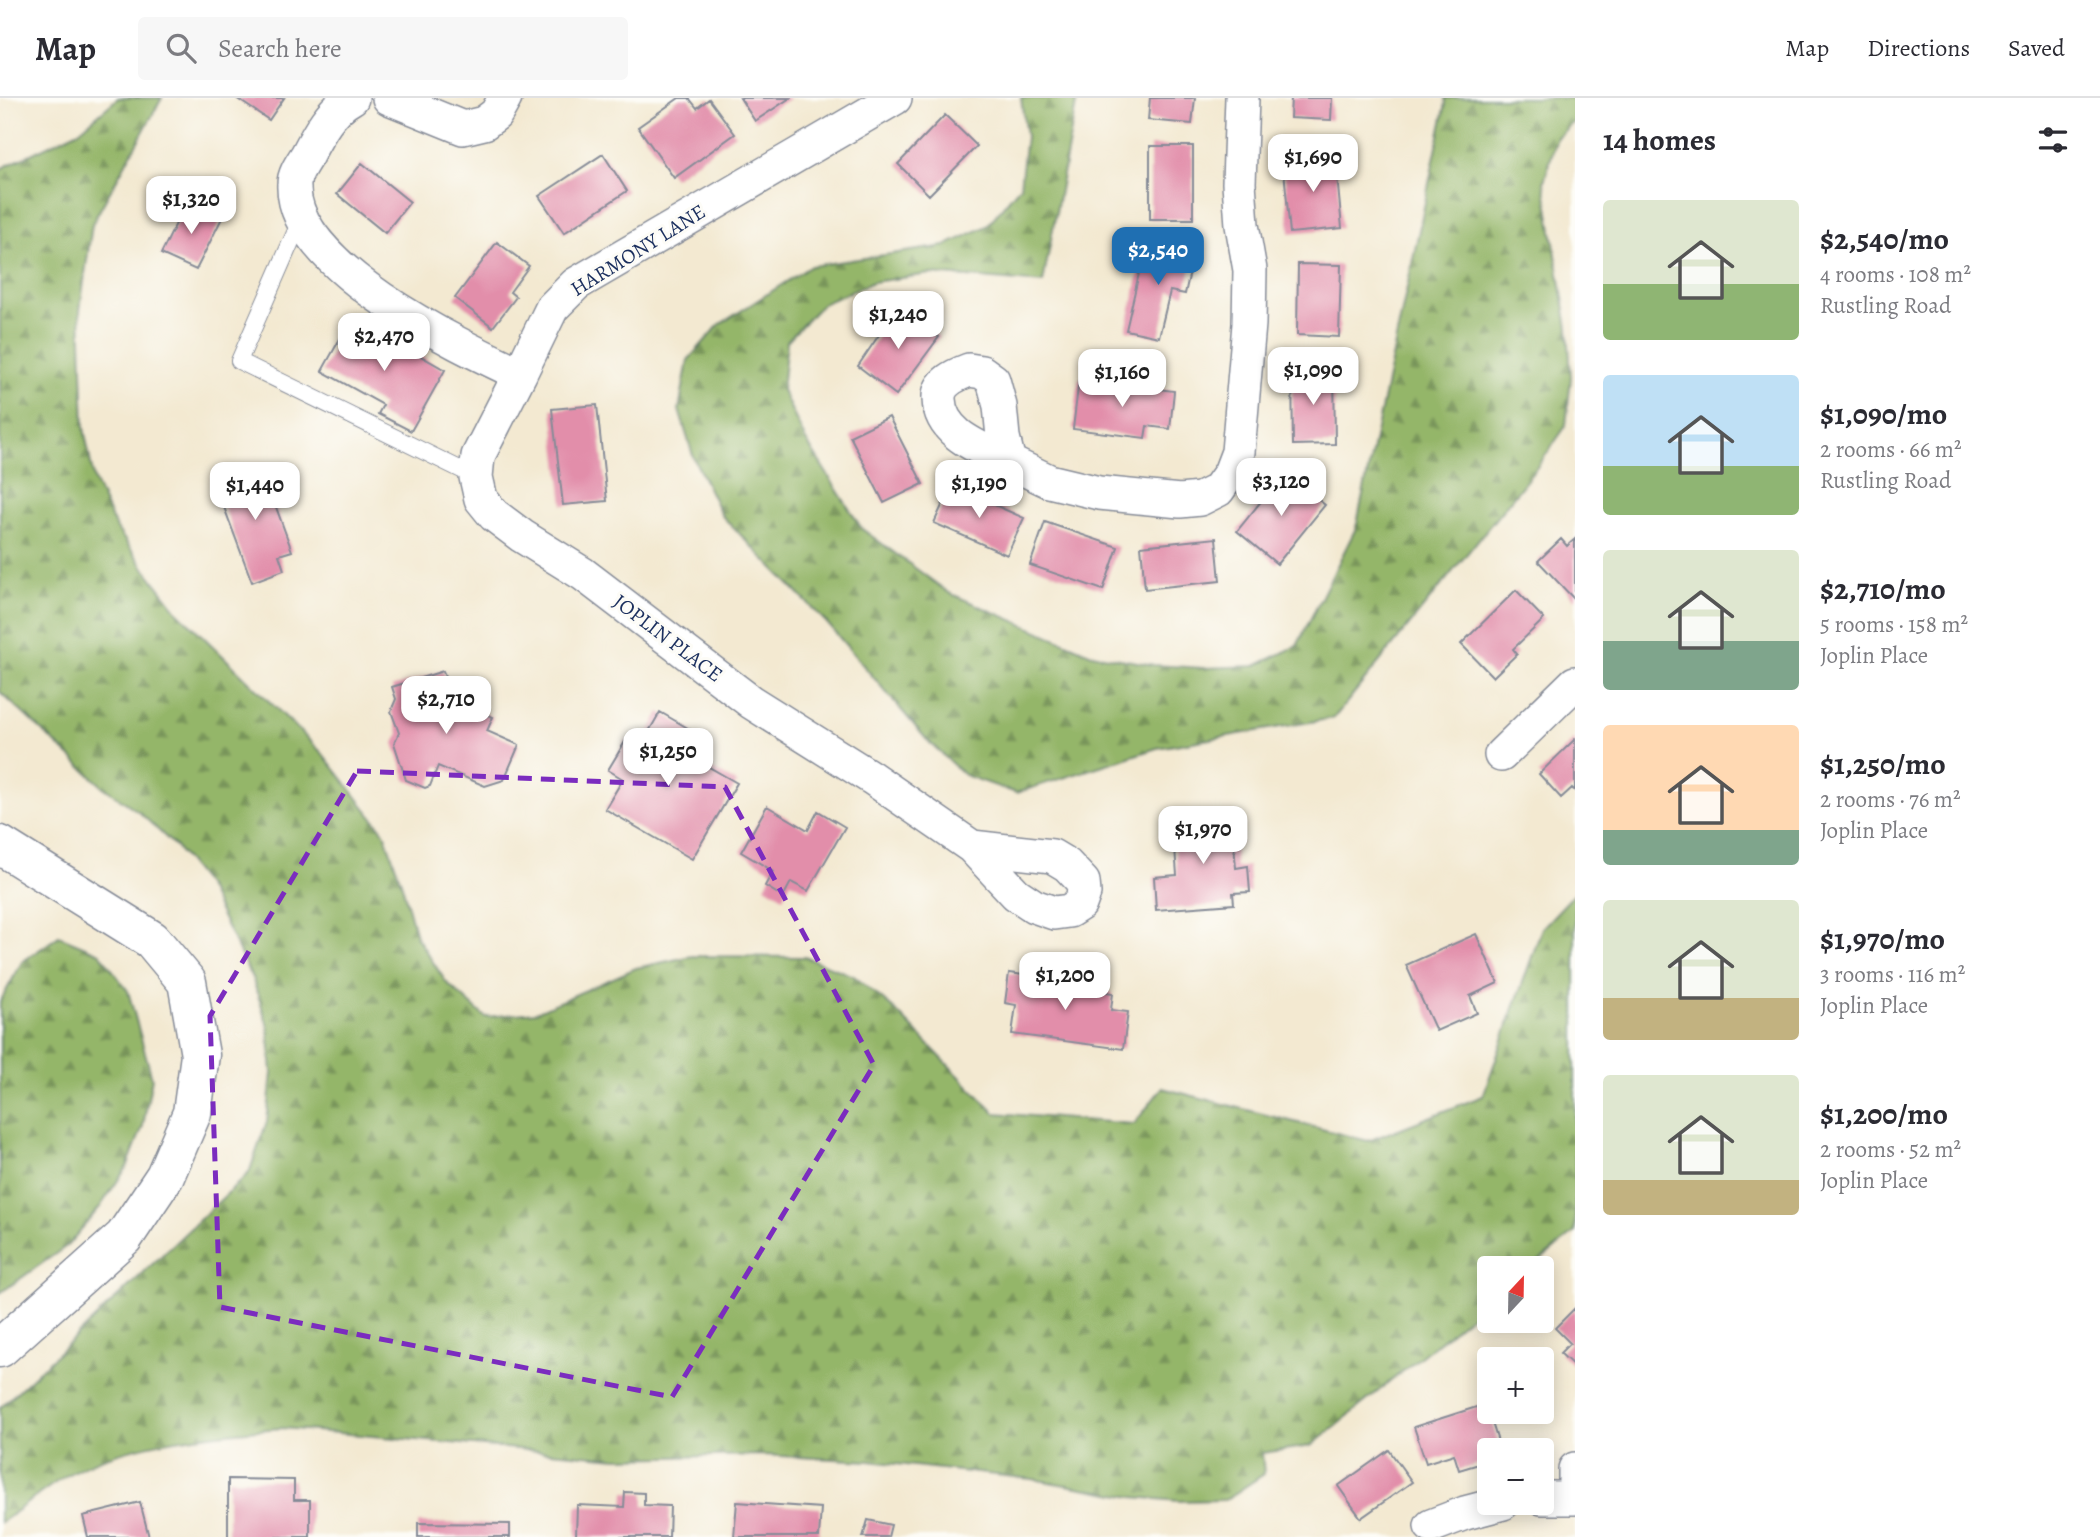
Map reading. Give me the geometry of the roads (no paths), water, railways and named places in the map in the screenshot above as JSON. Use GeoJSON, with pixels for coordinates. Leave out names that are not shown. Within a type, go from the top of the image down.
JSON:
{"type":"FeatureCollection","features":[{"type":"Feature","properties":{"kind":"street"},"geometry":{"type":"LineString","coordinates":[[352,98],[339,105],[314,140],[293,180],[295,203],[301,219],[319,246],[347,273],[447,340],[520,374],[478,456],[476,477]]}},
{"type":"Feature","properties":{"kind":"street"},"geometry":{"type":"LineString","coordinates":[[389,98],[463,128],[484,122],[496,114],[505,98]]}},
{"type":"Feature","properties":{"kind":"street","name":"HARMONY LANE"},"geometry":{"type":"LineString","coordinates":[[520,374],[552,308],[576,284],[895,98]]}},
{"type":"Feature","properties":{"kind":"street"},"geometry":{"type":"LineString","coordinates":[[1009,462],[1049,481],[1099,493],[1180,501],[1200,499],[1218,490],[1230,473],[1238,452],[1249,324],[1250,270],[1242,225],[1240,183],[1242,98]]}},
{"type":"Feature","properties":{"kind":"street","name":"JOPLIN PLACE"},"geometry":{"type":"LineString","coordinates":[[476,477],[481,499],[494,515],[522,536],[583,573],[751,702],[872,778],[972,847]]}},
{"type":"Feature","properties":{"kind":"street"},"geometry":{"type":"LineString","coordinates":[[1501,755],[1575,683]]}},
{"type":"Feature","properties":{"kind":"street"},"geometry":{"type":"LineString","coordinates":[[0,845],[152,940],[187,982],[200,1055],[192,1113],[166,1176],[124,1237],[0,1348]]}},
{"type":"Feature","properties":{"kind":"street"},"geometry":{"type":"LineString","coordinates":[[1554,1498],[1575,1498],[1575,1469]]}},
{"type":"Feature","properties":{"kind":"street"},"geometry":{"type":"LineString","coordinates":[[1431,1526],[1477,1510]]}},
{"type":"Feature","properties":{"kind":"lane"},"geometry":{"type":"LineString","coordinates":[[301,219],[239,362],[476,477]]}}]}
